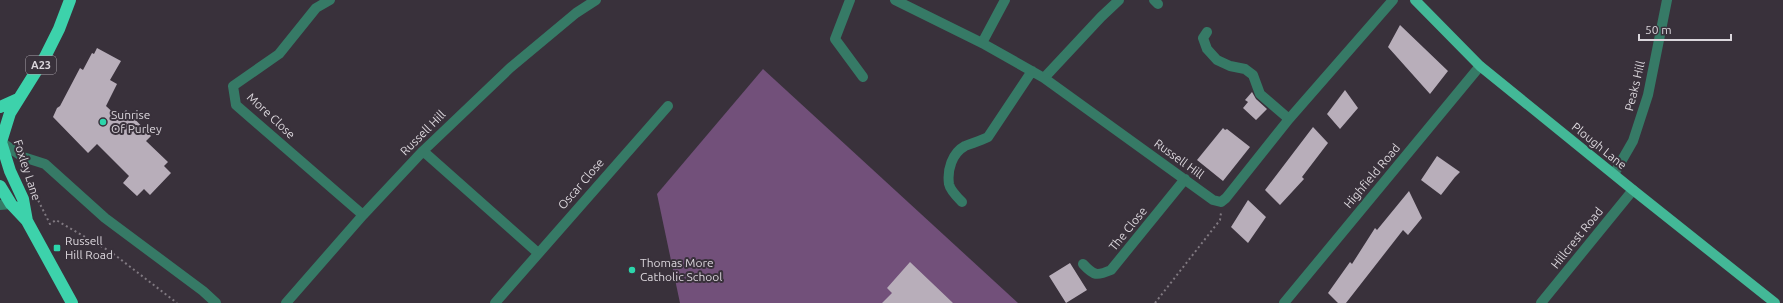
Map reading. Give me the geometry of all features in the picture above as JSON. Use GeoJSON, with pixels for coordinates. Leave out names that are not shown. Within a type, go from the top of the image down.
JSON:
{"type":"FeatureCollection","features":[{"type":"Feature","properties":{"kind":"highway","name":"Foxley Lane"},"geometry":{"type":"LineString","coordinates":[[27,221],[23,199],[10,171],[1,143],[10,113],[18,99],[33,79],[45,57],[59,29],[70,0]]}},
{"type":"Feature","properties":{"kind":"highway","name":"A23"},"geometry":{"type":"LineString","coordinates":[[0,107],[18,99]]}},
{"type":"Feature","properties":{"kind":"highway"},"geometry":{"type":"LineString","coordinates":[[0,186],[6,204],[27,221],[72,303]]}},
{"type":"Feature","properties":{"kind":"main road","name":"Plough Lane"},"geometry":{"type":"LineString","coordinates":[[1415,0],[1480,66],[1775,303]]}},
{"type":"Feature","properties":{"kind":"street","name":"More Close"},"geometry":{"type":"LineString","coordinates":[[330,0],[316,8],[279,54],[234,86],[236,105],[363,215]]}},
{"type":"Feature","properties":{"kind":"street","name":"Russell Hill"},"geometry":{"type":"LineString","coordinates":[[286,303],[363,215],[423,150],[510,68],[576,13],[596,0]]}},
{"type":"Feature","properties":{"kind":"street"},"geometry":{"type":"LineString","coordinates":[[850,0],[835,39],[863,77]]}},
{"type":"Feature","properties":{"kind":"street","name":"Russell Hill"},"geometry":{"type":"LineString","coordinates":[[895,0],[982,43],[1044,78],[1213,200],[1221,202]]}},
{"type":"Feature","properties":{"kind":"street"},"geometry":{"type":"LineString","coordinates":[[982,43],[1005,0]]}},
{"type":"Feature","properties":{"kind":"street"},"geometry":{"type":"LineString","coordinates":[[1044,78],[1101,16],[1119,0]]}},
{"type":"Feature","properties":{"kind":"street"},"geometry":{"type":"LineString","coordinates":[[1221,202],[1226,198],[1289,119],[1393,0]]}},
{"type":"Feature","properties":{"kind":"street","name":"Peaks Hill"},"geometry":{"type":"LineString","coordinates":[[1614,174],[1633,141],[1648,95],[1668,0]]}},
{"type":"Feature","properties":{"kind":"street"},"geometry":{"type":"LineString","coordinates":[[1207,32],[1203,38],[1207,49],[1217,60],[1230,66],[1245,69],[1253,75],[1260,94],[1289,119]]}},
{"type":"Feature","properties":{"kind":"street","name":"Highfield Road"},"geometry":{"type":"LineString","coordinates":[[1284,303],[1480,66]]}},
{"type":"Feature","properties":{"kind":"street"},"geometry":{"type":"LineString","coordinates":[[962,202],[949,186],[950,165],[955,154],[965,146],[977,143],[988,137],[1032,71]]}},
{"type":"Feature","properties":{"kind":"street","name":"Oscar Close"},"geometry":{"type":"LineString","coordinates":[[495,303],[668,106]]}},
{"type":"Feature","properties":{"kind":"street"},"geometry":{"type":"LineString","coordinates":[[1,143],[23,157],[45,164],[105,218],[203,291],[216,303]]}},
{"type":"Feature","properties":{"kind":"street"},"geometry":{"type":"LineString","coordinates":[[423,150],[538,253]]}},
{"type":"Feature","properties":{"kind":"street","name":"The Close"},"geometry":{"type":"LineString","coordinates":[[1083,264],[1090,272],[1100,274],[1111,270],[1185,179]]}},
{"type":"Feature","properties":{"kind":"street","name":"Hillcrest Road"},"geometry":{"type":"LineString","coordinates":[[1541,303],[1633,190]]}},
{"type":"Feature","properties":{"kind":"path"},"geometry":{"type":"LineString","coordinates":[[1155,303],[1220,220],[1221,202]]}},
{"type":"Feature","properties":{"kind":"path"},"geometry":{"type":"LineString","coordinates":[[50,224],[56,220],[111,252],[177,303]]}},
{"type":"Feature","properties":{"kind":"shaded area"},"geometry":{"type":"Polygon","coordinates":[[[763,69],[1018,303],[680,303],[657,194],[763,69]]]}},
{"type":"Feature","properties":{"kind":"building"},"geometry":{"type":"Polygon","coordinates":[[[1400,25],[1448,71],[1430,94],[1388,47],[1400,25]]]}},
{"type":"Feature","properties":{"kind":"building","name":"Sunrise Of Purley"},"geometry":{"type":"Polygon","coordinates":[[[97,48],[121,61],[110,80],[117,84],[106,106],[119,118],[126,110],[151,136],[146,141],[168,162],[164,166],[171,173],[150,195],[144,189],[137,196],[123,183],[129,176],[97,144],[88,153],[53,117],[80,68],[83,70],[92,53],[94,54],[97,48]]]}},
{"type":"Feature","properties":{"kind":"building"},"geometry":{"type":"Polygon","coordinates":[[[1345,90],[1358,108],[1340,129],[1327,114],[1345,90]]]}},
{"type":"Feature","properties":{"kind":"building"},"geometry":{"type":"Polygon","coordinates":[[[1252,92],[1256,99],[1267,109],[1256,120],[1243,108],[1248,102],[1245,100],[1252,92]]]}},
{"type":"Feature","properties":{"kind":"building"},"geometry":{"type":"Polygon","coordinates":[[[1313,127],[1328,143],[1302,177],[1304,179],[1280,205],[1265,190],[1313,127]]]}},
{"type":"Feature","properties":{"kind":"building"},"geometry":{"type":"Polygon","coordinates":[[[1223,128],[1225,130],[1227,129],[1250,147],[1223,181],[1197,160],[1223,128]]]}},
{"type":"Feature","properties":{"kind":"building"},"geometry":{"type":"Polygon","coordinates":[[[1437,156],[1460,172],[1441,195],[1421,180],[1437,156]]]}},
{"type":"Feature","properties":{"kind":"building"},"geometry":{"type":"Polygon","coordinates":[[[1409,191],[1422,218],[1408,235],[1403,230],[1346,303],[1338,303],[1328,293],[1350,262],[1352,264],[1375,228],[1377,230],[1409,191]]]}},
{"type":"Feature","properties":{"kind":"building"},"geometry":{"type":"Polygon","coordinates":[[[1248,200],[1266,217],[1248,243],[1231,227],[1248,200]]]}},
{"type":"Feature","properties":{"kind":"building"},"geometry":{"type":"Polygon","coordinates":[[[910,262],[953,303],[882,303],[892,293],[887,288],[910,262]]]}},
{"type":"Feature","properties":{"kind":"building"},"geometry":{"type":"Polygon","coordinates":[[[1070,263],[1087,290],[1066,303],[1049,276],[1070,263]]]}},
{"type":"Feature","properties":{"kind":"place","name":"Sunrise Of Purley"},"geometry":{"type":"Point","coordinates":[103,122]}},
{"type":"Feature","properties":{"kind":"place","name":"Russell Hill Road"},"geometry":{"type":"Point","coordinates":[57,248]}},
{"type":"Feature","properties":{"kind":"place","name":"Thomas More Catholic School"},"geometry":{"type":"Point","coordinates":[632,270]}}]}
